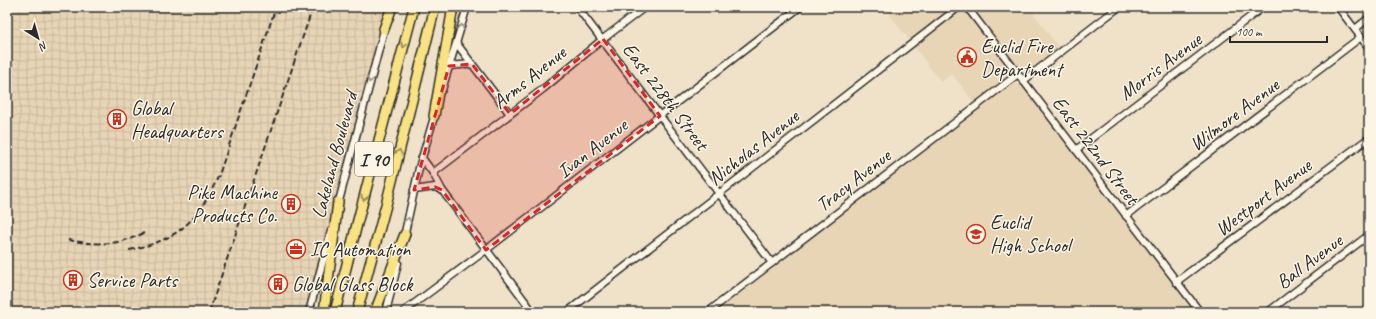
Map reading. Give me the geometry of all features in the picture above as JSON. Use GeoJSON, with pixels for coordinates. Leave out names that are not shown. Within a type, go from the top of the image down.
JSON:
{"type":"FeatureCollection","features":[{"type":"Feature","properties":{"kind":"highway"},"geometry":{"type":"LineString","coordinates":[[384,28],[391,7]]}},
{"type":"Feature","properties":{"kind":"highway","name":"I 90"},"geometry":{"type":"LineString","coordinates":[[335,312],[356,224],[414,7]]}},
{"type":"Feature","properties":{"kind":"highway","name":"I 90"},"geometry":{"type":"LineString","coordinates":[[357,312],[386,205],[435,7]]}},
{"type":"Feature","properties":{"kind":"highway"},"geometry":{"type":"LineString","coordinates":[[434,116],[453,7]]}},
{"type":"Feature","properties":{"kind":"highway"},"geometry":{"type":"LineString","coordinates":[[324,312],[338,202]]}},
{"type":"Feature","properties":{"kind":"highway"},"geometry":{"type":"LineString","coordinates":[[375,312],[405,234]]}},
{"type":"Feature","properties":{"kind":"street"},"geometry":{"type":"LineString","coordinates":[[386,312],[422,158],[467,7]]}},
{"type":"Feature","properties":{"kind":"street","name":"East 228th Street"},"geometry":{"type":"LineString","coordinates":[[577,7],[772,263]]}},
{"type":"Feature","properties":{"kind":"street","name":"Arms Avenue"},"geometry":{"type":"LineString","coordinates":[[433,173],[543,89],[602,39],[645,7]]}},
{"type":"Feature","properties":{"kind":"street","name":"Ivan Avenue"},"geometry":{"type":"LineString","coordinates":[[403,312],[486,250],[800,7]]}},
{"type":"Feature","properties":{"kind":"street","name":"Nicholas Avenue"},"geometry":{"type":"LineString","coordinates":[[567,312],[960,7]]}},
{"type":"Feature","properties":{"kind":"street","name":"East 222nd Street"},"geometry":{"type":"LineString","coordinates":[[967,7],[1200,312]]}},
{"type":"Feature","properties":{"kind":"street"},"geometry":{"type":"LineString","coordinates":[[1024,81],[1119,7]]}},
{"type":"Feature","properties":{"kind":"street","name":"Morris Avenue"},"geometry":{"type":"LineString","coordinates":[[1076,150],[1263,7]]}},
{"type":"Feature","properties":{"kind":"street"},"geometry":{"type":"LineString","coordinates":[[1338,7],[1369,48]]}},
{"type":"Feature","properties":{"kind":"street"},"geometry":{"type":"LineString","coordinates":[[1355,29],[1369,18]]}},
{"type":"Feature","properties":{"kind":"street","name":"Lakeland Boulevard"},"geometry":{"type":"LineString","coordinates":[[309,312],[384,28]]}},
{"type":"Feature","properties":{"kind":"street","name":"Wilmore Avenue"},"geometry":{"type":"LineString","coordinates":[[1126,216],[1360,37]]}},
{"type":"Feature","properties":{"kind":"street"},"geometry":{"type":"LineString","coordinates":[[457,44],[510,114]]}},
{"type":"Feature","properties":{"kind":"street"},"geometry":{"type":"LineString","coordinates":[[449,66],[472,64]]}},
{"type":"Feature","properties":{"kind":"street","name":"Tracy Avenue"},"geometry":{"type":"LineString","coordinates":[[708,312],[1018,74]]}},
{"type":"Feature","properties":{"kind":"street","name":"Westport Avenue"},"geometry":{"type":"LineString","coordinates":[[1176,282],[1369,138]]}},
{"type":"Feature","properties":{"kind":"street"},"geometry":{"type":"LineString","coordinates":[[422,158],[433,173],[442,190],[533,312]]}},
{"type":"Feature","properties":{"kind":"street"},"geometry":{"type":"LineString","coordinates":[[414,190],[435,187],[442,190]]}},
{"type":"Feature","properties":{"kind":"street","name":"Ball Avenue"},"geometry":{"type":"LineString","coordinates":[[1268,312],[1369,235]]}},
{"type":"Feature","properties":{"kind":"highlighted area"},"geometry":{"type":"Polygon","coordinates":[[[603,39],[660,116],[486,250],[442,190],[435,187],[414,190],[449,66],[472,64],[510,114],[603,39]]]}},
{"type":"Feature","properties":{"kind":"shaded area"},"geometry":{"type":"Polygon","coordinates":[[[7,7],[389,7],[309,312],[7,312],[7,7]]]}},
{"type":"Feature","properties":{"kind":"shaded area"},"geometry":{"type":"Polygon","coordinates":[[[884,7],[1029,7],[1062,52],[1023,81],[1018,74],[976,106],[952,74],[941,82],[884,7]]]}},
{"type":"Feature","properties":{"kind":"shaded area","name":"Euclid High School"},"geometry":{"type":"Polygon","coordinates":[[[1020,83],[1172,282],[1193,311],[1192,312],[716,312],[988,101],[1012,85],[1020,83]]]}},
{"type":"Feature","properties":{"kind":"railway"},"geometry":{"type":"LineString","coordinates":[[129,250],[161,241],[174,234],[185,226],[203,205],[219,175],[276,7]]}},
{"type":"Feature","properties":{"kind":"railway"},"geometry":{"type":"LineString","coordinates":[[209,312],[313,7]]}},
{"type":"Feature","properties":{"kind":"railway"},"geometry":{"type":"LineString","coordinates":[[68,240],[88,243],[107,243],[125,240],[144,233]]}},
{"type":"Feature","properties":{"kind":"place","name":"Euclid Fire Department"},"geometry":{"type":"Point","coordinates":[967,57]}},
{"type":"Feature","properties":{"kind":"place","name":"Global Headquarters"},"geometry":{"type":"Point","coordinates":[117,119]}},
{"type":"Feature","properties":{"kind":"place","name":"Pike Machine Products Co."},"geometry":{"type":"Point","coordinates":[291,204]}},
{"type":"Feature","properties":{"kind":"place","name":"Euclid High School"},"geometry":{"type":"Point","coordinates":[976,234]}},
{"type":"Feature","properties":{"kind":"place","name":"IC Automation"},"geometry":{"type":"Point","coordinates":[296,249]}},
{"type":"Feature","properties":{"kind":"place","name":"Service Parts"},"geometry":{"type":"Point","coordinates":[73,280]}},
{"type":"Feature","properties":{"kind":"place","name":"Global Glass Block"},"geometry":{"type":"Point","coordinates":[278,284]}}]}
